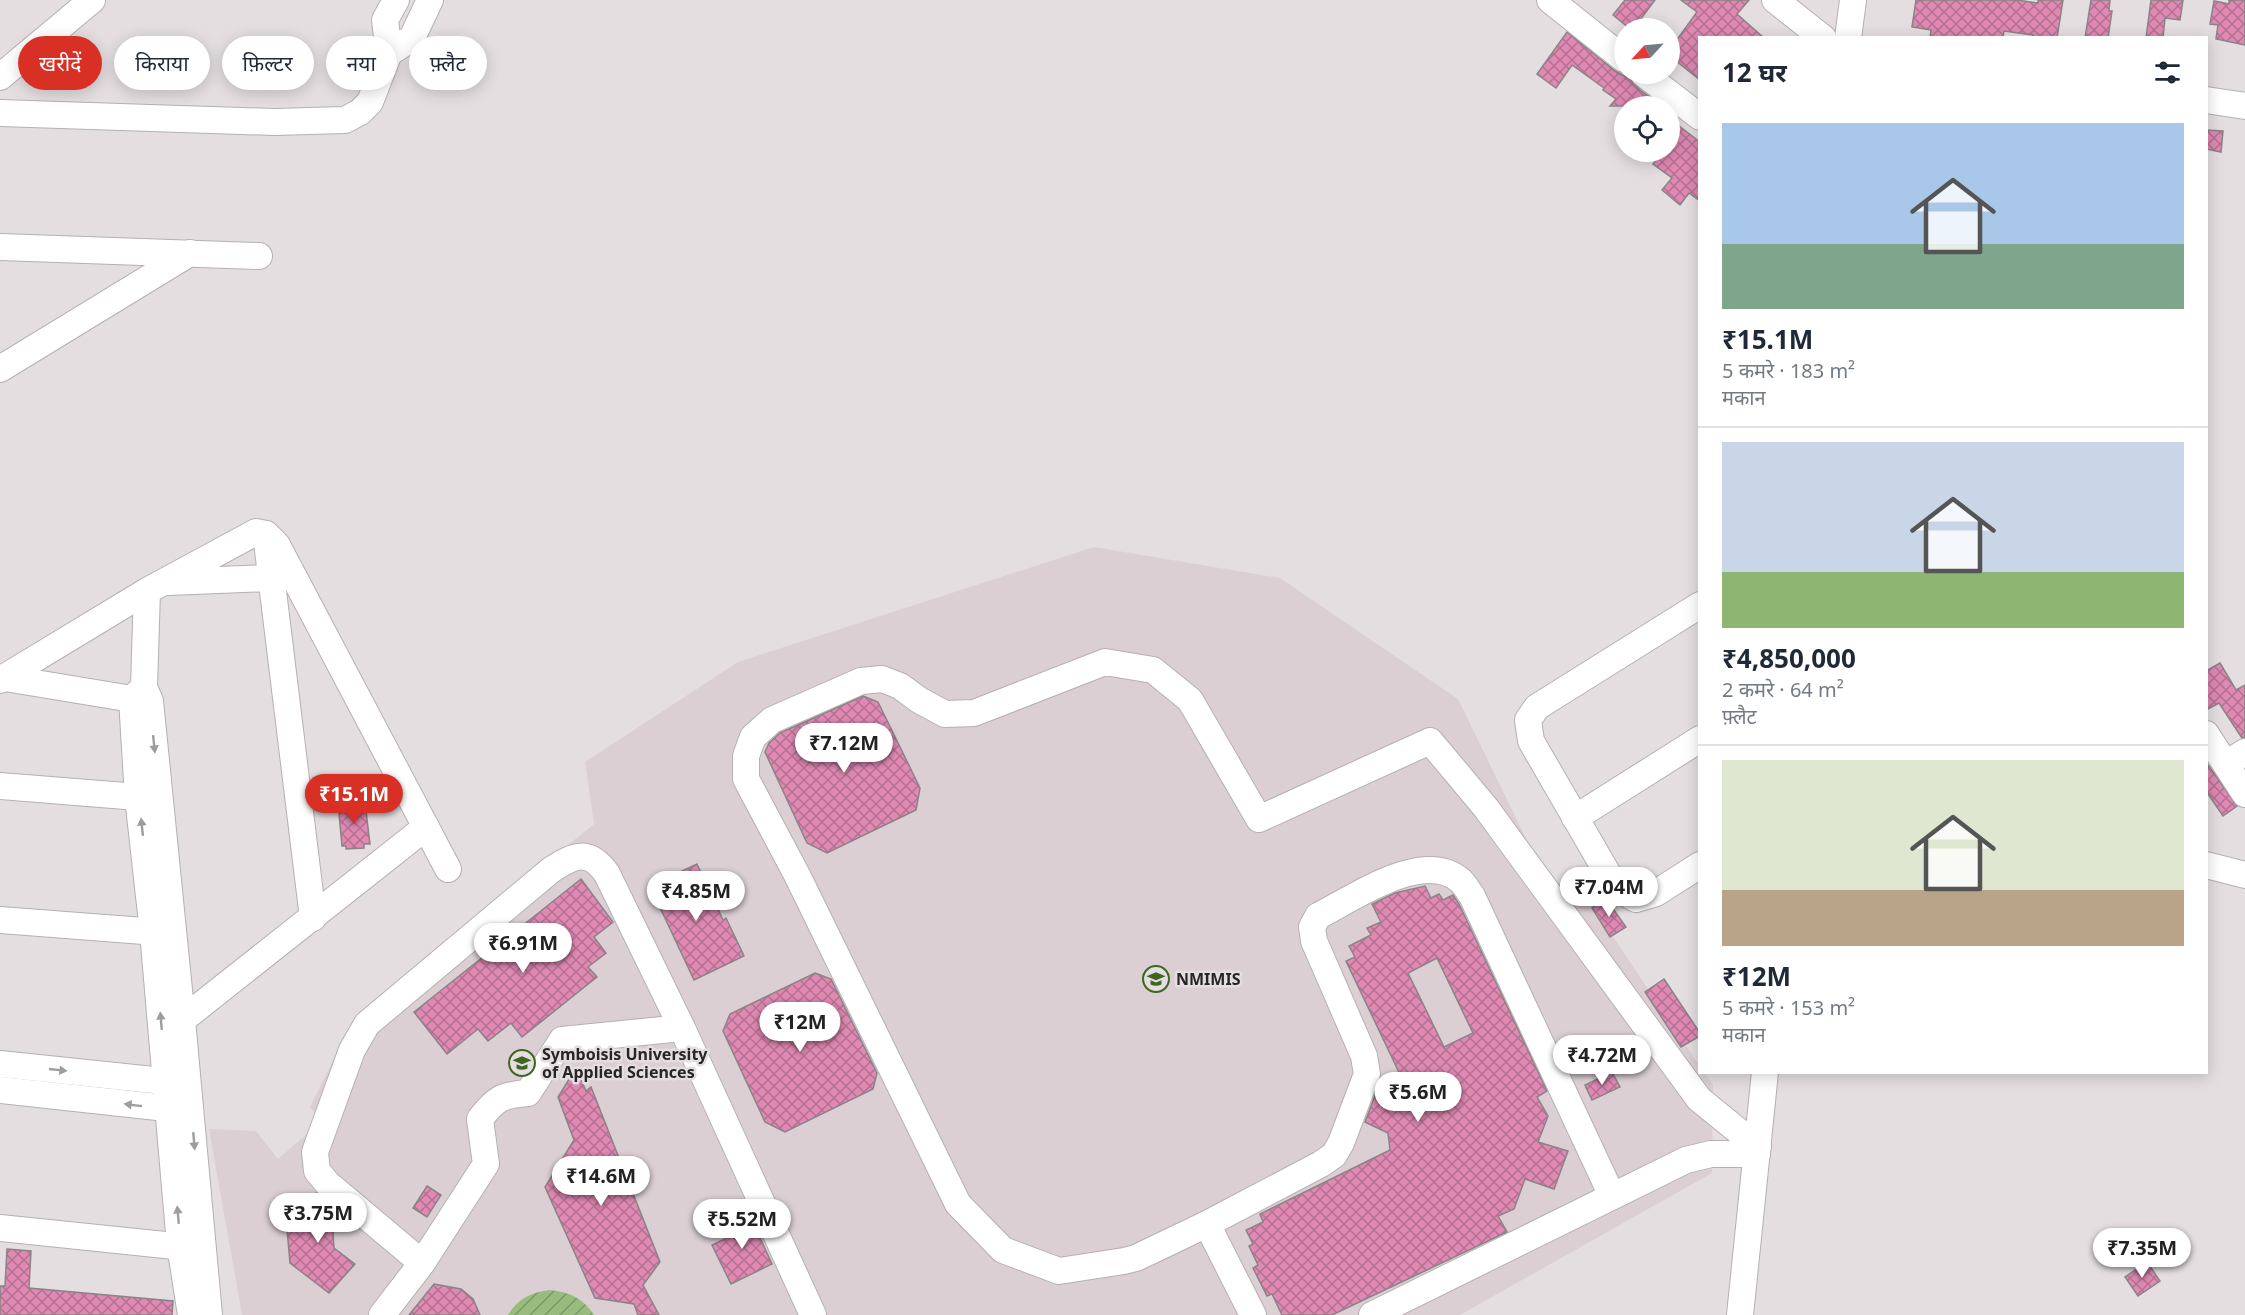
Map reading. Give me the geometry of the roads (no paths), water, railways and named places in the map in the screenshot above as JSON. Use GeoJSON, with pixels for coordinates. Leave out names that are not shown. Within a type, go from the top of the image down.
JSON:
{"type":"FeatureCollection","features":[{"type":"Feature","properties":{"kind":"street"},"geometry":{"type":"LineString","coordinates":[[0,77],[92,0]]}},
{"type":"Feature","properties":{"kind":"street"},"geometry":{"type":"LineString","coordinates":[[387,36],[385,20],[396,0]]}},
{"type":"Feature","properties":{"kind":"street"},"geometry":{"type":"LineString","coordinates":[[397,47],[411,38],[430,0]]}},
{"type":"Feature","properties":{"kind":"street"},"geometry":{"type":"LineString","coordinates":[[1550,0],[1614,50]]}},
{"type":"Feature","properties":{"kind":"street"},"geometry":{"type":"LineString","coordinates":[[1775,0],[1820,36]]}},
{"type":"Feature","properties":{"kind":"street"},"geometry":{"type":"LineString","coordinates":[[1848,36],[1853,0]]}},
{"type":"Feature","properties":{"kind":"street"},"geometry":{"type":"LineString","coordinates":[[1657,84],[1698,115]]}},
{"type":"Feature","properties":{"kind":"street"},"geometry":{"type":"LineString","coordinates":[[0,113],[274,122],[345,120],[360,112],[370,102],[375,90]]}},
{"type":"Feature","properties":{"kind":"street"},"geometry":{"type":"LineString","coordinates":[[2208,100],[2245,106]]}},
{"type":"Feature","properties":{"kind":"street"},"geometry":{"type":"LineString","coordinates":[[0,247],[259,255]]}},
{"type":"Feature","properties":{"kind":"street"},"geometry":{"type":"LineString","coordinates":[[0,369],[190,253]]}},
{"type":"Feature","properties":{"kind":"street"},"geometry":{"type":"LineString","coordinates":[[3,679],[154,586],[256,532],[266,534],[277,545],[448,869]]}},
{"type":"Feature","properties":{"kind":"street"},"geometry":{"type":"LineString","coordinates":[[266,534],[313,918]]}},
{"type":"Feature","properties":{"kind":"street"},"geometry":{"type":"LineString","coordinates":[[154,586],[270,578]]}},
{"type":"Feature","properties":{"kind":"street"},"geometry":{"type":"LineString","coordinates":[[154,586],[138,693],[192,1247],[191,1315]]}},
{"type":"Feature","properties":{"kind":"street"},"geometry":{"type":"LineString","coordinates":[[1698,606],[1537,707],[1528,720],[1531,741],[1616,888],[1636,899],[1656,893],[1698,866]]}},
{"type":"Feature","properties":{"kind":"street"},"geometry":{"type":"LineString","coordinates":[[1612,1196],[1472,896],[1461,881],[1444,872],[1413,871],[1394,878],[1318,916],[1312,927],[1314,941],[1364,1056],[1368,1074],[1341,1143],[1334,1155],[1322,1164],[1207,1224],[1136,1258],[1059,1271],[1003,1250],[958,1204],[797,875],[746,779],[746,756],[753,737],[772,720],[861,681],[882,679],[900,686],[919,700],[945,714],[974,713],[1105,662],[1153,670],[1190,700],[1258,819],[1431,741],[1486,808],[1699,1099],[1757,1151]]}},
{"type":"Feature","properties":{"kind":"street"},"geometry":{"type":"LineString","coordinates":[[3,679],[138,693]]}},
{"type":"Feature","properties":{"kind":"street"},"geometry":{"type":"LineString","coordinates":[[2208,736],[2236,758],[2245,794]]}},
{"type":"Feature","properties":{"kind":"street"},"geometry":{"type":"LineString","coordinates":[[1575,818],[1698,740]]}},
{"type":"Feature","properties":{"kind":"street"},"geometry":{"type":"LineString","coordinates":[[0,786],[149,796]]}},
{"type":"Feature","properties":{"kind":"street"},"geometry":{"type":"LineString","coordinates":[[182,1020],[426,827]]}},
{"type":"Feature","properties":{"kind":"street"},"geometry":{"type":"LineString","coordinates":[[422,1263],[328,1184],[317,1171],[315,1152],[352,1050],[367,1024],[551,870],[568,859],[585,856],[598,862],[607,874],[682,1028],[813,1315]]}},
{"type":"Feature","properties":{"kind":"street"},"geometry":{"type":"LineString","coordinates":[[2208,865],[2245,874]]}},
{"type":"Feature","properties":{"kind":"street"},"geometry":{"type":"LineString","coordinates":[[0,920],[162,933]]}},
{"type":"Feature","properties":{"kind":"street"},"geometry":{"type":"LineString","coordinates":[[162,933],[182,1020],[177,1082]]}},
{"type":"Feature","properties":{"kind":"street"},"geometry":{"type":"LineString","coordinates":[[382,1315],[422,1263],[486,1164],[480,1119],[492,1103],[505,1095],[528,1093],[562,1041],[682,1028]]}},
{"type":"Feature","properties":{"kind":"street"},"geometry":{"type":"LineString","coordinates":[[0,1064],[177,1082]]}},
{"type":"Feature","properties":{"kind":"street"},"geometry":{"type":"LineString","coordinates":[[1740,1315],[1765,1074]]}},
{"type":"Feature","properties":{"kind":"street"},"geometry":{"type":"LineString","coordinates":[[0,1090],[180,1110]]}},
{"type":"Feature","properties":{"kind":"street"},"geometry":{"type":"LineString","coordinates":[[1372,1315],[1686,1160],[1701,1155],[1757,1151]]}},
{"type":"Feature","properties":{"kind":"street"},"geometry":{"type":"LineString","coordinates":[[1207,1224],[1253,1315]]}},
{"type":"Feature","properties":{"kind":"street"},"geometry":{"type":"LineString","coordinates":[[0,1228],[192,1247]]}},
{"type":"Feature","properties":{"kind":"street"},"geometry":{"type":"LineString","coordinates":[[192,1247],[209,1315]]}},
{"type":"Feature","properties":{"kind":"place","name":"NMIMIS"},"geometry":{"type":"Point","coordinates":[1156,979]}},
{"type":"Feature","properties":{"kind":"place","name":"Symboisis University of Applied Sciences"},"geometry":{"type":"Point","coordinates":[522,1063]}}]}
